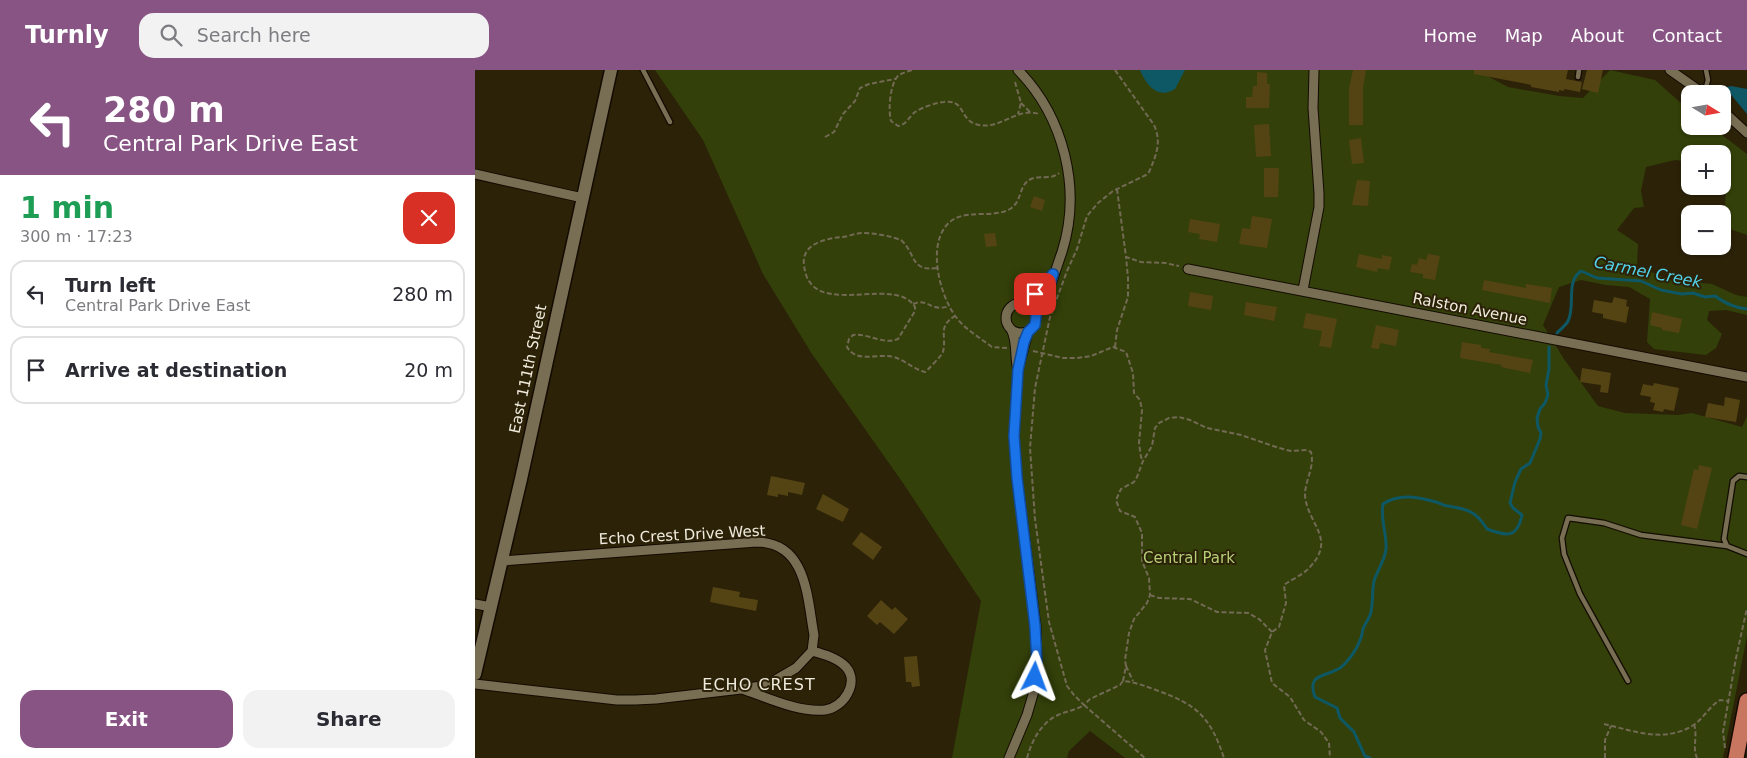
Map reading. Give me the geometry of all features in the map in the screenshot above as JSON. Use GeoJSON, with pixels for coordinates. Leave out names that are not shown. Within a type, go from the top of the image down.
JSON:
{"type":"FeatureCollection","features":[{"type":"Feature","properties":{"kind":"main road","name":"East 111th Street"},"geometry":{"type":"LineString","coordinates":[[475,674],[502,561],[611,70]]}},
{"type":"Feature","properties":{"kind":"main road"},"geometry":{"type":"LineString","coordinates":[[1730,753],[1747,701]]}},
{"type":"Feature","properties":{"kind":"street"},"geometry":{"type":"LineString","coordinates":[[1303,290],[1319,207],[1313,108],[1315,70]]}},
{"type":"Feature","properties":{"kind":"street"},"geometry":{"type":"LineString","coordinates":[[1673,71],[1692,85]]}},
{"type":"Feature","properties":{"kind":"street"},"geometry":{"type":"LineString","coordinates":[[1009,758],[1027,716],[1034,691],[1037,664],[1035,626],[1015,459],[1014,436],[1018,370],[1028,332],[1035,325],[1039,304],[1049,287],[1066,237],[1070,192],[1066,160],[1056,126],[1032,85],[1018,75]]}},
{"type":"Feature","properties":{"kind":"street"},"geometry":{"type":"LineString","coordinates":[[1731,119],[1747,133]]}},
{"type":"Feature","properties":{"kind":"street"},"geometry":{"type":"LineString","coordinates":[[475,174],[583,198]]}},
{"type":"Feature","properties":{"kind":"street","name":"Ralston Avenue"},"geometry":{"type":"LineString","coordinates":[[1188,269],[1747,377]]}},
{"type":"Feature","properties":{"kind":"street"},"geometry":{"type":"LineString","coordinates":[[1018,370],[1015,361],[1015,340],[1006,320],[1008,310],[1035,294],[1053,274]]}},
{"type":"Feature","properties":{"kind":"street"},"geometry":{"type":"LineString","coordinates":[[1022,303],[1030,305],[1036,316]]}},
{"type":"Feature","properties":{"kind":"street"},"geometry":{"type":"LineString","coordinates":[[1011,329],[1019,333],[1028,332]]}},
{"type":"Feature","properties":{"kind":"street","name":"Echo Crest Drive West"},"geometry":{"type":"LineString","coordinates":[[502,561],[757,542],[773,544],[781,547],[792,556],[805,583],[814,635],[812,651]]}},
{"type":"Feature","properties":{"kind":"street"},"geometry":{"type":"LineString","coordinates":[[475,604],[491,607]]}},
{"type":"Feature","properties":{"kind":"street"},"geometry":{"type":"LineString","coordinates":[[475,684],[617,700],[666,698],[767,684],[778,680],[796,668],[812,651],[843,663],[851,674],[847,696],[838,706],[825,710],[809,709],[779,702],[741,689]]}},
{"type":"Feature","properties":{"kind":"lane"},"geometry":{"type":"LineString","coordinates":[[643,70],[670,122]]}},
{"type":"Feature","properties":{"kind":"lane"},"geometry":{"type":"LineString","coordinates":[[1578,77],[1579,70]]}},
{"type":"Feature","properties":{"kind":"lane"},"geometry":{"type":"LineString","coordinates":[[1707,85],[1708,70]]}},
{"type":"Feature","properties":{"kind":"lane"},"geometry":{"type":"LineString","coordinates":[[1727,546],[1723,539],[1733,481],[1739,476],[1747,478]]}},
{"type":"Feature","properties":{"kind":"lane"},"geometry":{"type":"LineString","coordinates":[[1628,681],[1579,594],[1564,554],[1562,538],[1568,518],[1604,523],[1641,535],[1727,546],[1747,554]]}},
{"type":"Feature","properties":{"kind":"path"},"geometry":{"type":"LineString","coordinates":[[825,137],[834,132],[843,114],[855,101],[860,88],[869,84],[895,79],[902,73],[912,70]]}},
{"type":"Feature","properties":{"kind":"path"},"geometry":{"type":"LineString","coordinates":[[1115,70],[1150,119],[1159,136],[1157,150],[1149,172],[1117,189],[1097,203],[1087,216],[1077,249],[1050,317],[1042,353],[1035,388],[1031,428],[1031,473],[1035,519],[1052,636],[1067,686],[1084,705],[1145,758]]}},
{"type":"Feature","properties":{"kind":"path"},"geometry":{"type":"LineString","coordinates":[[1018,75],[1015,85],[1021,103],[1030,112],[1042,116]]}},
{"type":"Feature","properties":{"kind":"path"},"geometry":{"type":"LineString","coordinates":[[895,79],[890,98],[889,117],[898,126],[905,124],[917,111],[944,102],[954,103],[959,106],[967,118],[973,123],[978,124],[1000,123],[1018,114],[1030,112]]}},
{"type":"Feature","properties":{"kind":"path"},"geometry":{"type":"LineString","coordinates":[[1018,114],[1021,103]]}},
{"type":"Feature","properties":{"kind":"path"},"geometry":{"type":"LineString","coordinates":[[1012,348],[992,346],[961,324],[955,316],[941,285],[937,268],[938,246],[941,235],[953,220],[968,215],[1007,211],[1020,200],[1023,186],[1028,181],[1036,177],[1054,176],[1061,170]]}},
{"type":"Feature","properties":{"kind":"path"},"geometry":{"type":"LineString","coordinates":[[1115,348],[1117,330],[1128,297],[1126,257],[1117,189]]}},
{"type":"Feature","properties":{"kind":"path"},"geometry":{"type":"LineString","coordinates":[[937,268],[923,268],[917,264],[901,240],[865,233],[827,239],[810,247],[804,262],[807,279],[812,286],[820,290],[840,294],[891,294],[907,299],[913,304],[915,311],[897,339],[887,341],[853,334],[849,339],[847,347],[851,353],[859,356],[895,357],[925,372],[933,361],[941,357],[946,322],[955,316]]}},
{"type":"Feature","properties":{"kind":"path"},"geometry":{"type":"LineString","coordinates":[[1126,257],[1141,262],[1165,262],[1188,269]]}},
{"type":"Feature","properties":{"kind":"path"},"geometry":{"type":"LineString","coordinates":[[913,304],[923,302],[937,308],[949,306]]}},
{"type":"Feature","properties":{"kind":"path"},"geometry":{"type":"LineString","coordinates":[[1027,350],[1063,358],[1091,356],[1113,347],[1126,352],[1133,373],[1134,393],[1140,400],[1143,410],[1139,443],[1143,461]]}},
{"type":"Feature","properties":{"kind":"path"},"geometry":{"type":"LineString","coordinates":[[1133,682],[1125,660],[1129,633],[1134,620],[1151,595],[1149,578],[1142,561],[1141,529],[1135,517],[1120,511],[1116,500],[1121,489],[1134,482],[1155,440],[1155,428],[1159,423],[1169,418],[1179,417],[1207,428],[1241,435],[1279,448],[1291,451],[1307,450],[1311,452],[1313,460],[1305,494],[1312,519],[1321,535],[1321,547],[1319,555],[1310,568],[1284,585],[1286,603],[1279,627],[1272,632],[1265,654],[1272,683],[1290,697],[1304,720],[1321,732],[1329,743],[1330,758]]}},
{"type":"Feature","properties":{"kind":"path"},"geometry":{"type":"LineString","coordinates":[[1151,595],[1159,598],[1190,599],[1217,612],[1248,613],[1259,619],[1272,632]]}},
{"type":"Feature","properties":{"kind":"path"},"geometry":{"type":"LineString","coordinates":[[1730,753],[1723,732],[1747,608]]}},
{"type":"Feature","properties":{"kind":"path"},"geometry":{"type":"LineString","coordinates":[[1027,758],[1035,736],[1041,729],[1058,715],[1078,709],[1090,699],[1119,685],[1123,681],[1126,666]]}},
{"type":"Feature","properties":{"kind":"path"},"geometry":{"type":"LineString","coordinates":[[1123,681],[1133,682],[1176,697],[1200,712],[1215,735],[1224,758]]}},
{"type":"Feature","properties":{"kind":"path"},"geometry":{"type":"LineString","coordinates":[[1603,724],[1655,736],[1674,733],[1694,724],[1720,700],[1728,701]]}},
{"type":"Feature","properties":{"kind":"path"},"geometry":{"type":"LineString","coordinates":[[1694,724],[1697,732],[1695,748],[1697,758]]}},
{"type":"Feature","properties":{"kind":"path"},"geometry":{"type":"LineString","coordinates":[[1605,758],[1605,740],[1611,726]]}},
{"type":"Feature","properties":{"kind":"green space","name":"Central Park"},"geometry":{"type":"Polygon","coordinates":[[[655,70],[1476,70],[1508,87],[1559,96],[1583,98],[1610,70],[1655,80],[1681,103],[1681,135],[1722,135],[1747,154],[1747,235],[1731,229],[1731,205],[1725,205],[1726,195],[1731,195],[1731,145],[1681,145],[1681,161],[1675,160],[1646,167],[1641,191],[1644,207],[1634,208],[1617,230],[1638,244],[1637,266],[1670,280],[1712,284],[1736,295],[1747,297],[1747,315],[1726,310],[1709,311],[1707,320],[1722,334],[1716,348],[1706,355],[1654,349],[1647,342],[1650,299],[1629,287],[1581,280],[1559,287],[1543,325],[1564,359],[1598,406],[1625,413],[1678,415],[1692,413],[1742,427],[1747,416],[1747,636],[1723,758],[1125,758],[1090,731],[1069,751],[1067,758],[952,758],[981,601],[903,483],[812,354],[763,274],[703,140],[655,70]]]}},
{"type":"Feature","properties":{"kind":"water"},"geometry":{"type":"Polygon","coordinates":[[[1140,70],[1185,70],[1175,89],[1163,93],[1158,92],[1149,85],[1140,70]]]}},
{"type":"Feature","properties":{"kind":"water"},"geometry":{"type":"Polygon","coordinates":[[[1731,86],[1747,89],[1747,114],[1731,95],[1731,86]]]}},
{"type":"Feature","properties":{"kind":"building"},"geometry":{"type":"Polygon","coordinates":[[[1353,70],[1366,70],[1363,88],[1363,125],[1349,125],[1349,88],[1353,70]]]}},
{"type":"Feature","properties":{"kind":"building"},"geometry":{"type":"Polygon","coordinates":[[[1474,70],[1568,70],[1566,79],[1582,82],[1580,92],[1564,89],[1564,91],[1559,90],[1559,92],[1474,74],[1474,70]]]}},
{"type":"Feature","properties":{"kind":"building"},"geometry":{"type":"Polygon","coordinates":[[[1587,70],[1603,70],[1598,93],[1582,89],[1587,70]]]}},
{"type":"Feature","properties":{"kind":"building"},"geometry":{"type":"Polygon","coordinates":[[[1257,72],[1267,73],[1267,84],[1270,84],[1269,108],[1246,108],[1246,97],[1252,97],[1253,86],[1257,86],[1257,72]]]}},
{"type":"Feature","properties":{"kind":"building"},"geometry":{"type":"Polygon","coordinates":[[[1269,124],[1271,156],[1256,157],[1254,125],[1269,124]]]}},
{"type":"Feature","properties":{"kind":"building"},"geometry":{"type":"Polygon","coordinates":[[[1361,138],[1364,163],[1352,164],[1349,140],[1361,138]]]}},
{"type":"Feature","properties":{"kind":"building"},"geometry":{"type":"Polygon","coordinates":[[[1264,168],[1279,168],[1278,197],[1264,197],[1264,168]]]}},
{"type":"Feature","properties":{"kind":"building"},"geometry":{"type":"Polygon","coordinates":[[[1357,180],[1370,181],[1368,206],[1352,205],[1357,180]]]}},
{"type":"Feature","properties":{"kind":"building"},"geometry":{"type":"Polygon","coordinates":[[[1034,196],[1045,200],[1042,211],[1030,207],[1034,196]]]}},
{"type":"Feature","properties":{"kind":"building"},"geometry":{"type":"Polygon","coordinates":[[[1252,216],[1272,219],[1267,248],[1239,244],[1242,228],[1250,229],[1252,216]]]}},
{"type":"Feature","properties":{"kind":"building"},"geometry":{"type":"Polygon","coordinates":[[[1190,219],[1220,224],[1217,242],[1199,239],[1200,234],[1188,232],[1190,219]]]}},
{"type":"Feature","properties":{"kind":"building"},"geometry":{"type":"Polygon","coordinates":[[[995,233],[997,246],[986,247],[984,234],[995,233]]]}},
{"type":"Feature","properties":{"kind":"building"},"geometry":{"type":"Polygon","coordinates":[[[1359,254],[1382,259],[1382,255],[1392,257],[1389,270],[1378,268],[1377,272],[1356,267],[1359,254]]]}},
{"type":"Feature","properties":{"kind":"building"},"geometry":{"type":"Polygon","coordinates":[[[1428,254],[1440,256],[1435,280],[1423,278],[1423,274],[1410,272],[1412,264],[1417,265],[1419,258],[1426,260],[1428,254]]]}},
{"type":"Feature","properties":{"kind":"building"},"geometry":{"type":"Polygon","coordinates":[[[1484,280],[1526,288],[1526,284],[1552,288],[1550,303],[1482,290],[1484,280]]]}},
{"type":"Feature","properties":{"kind":"building"},"geometry":{"type":"Polygon","coordinates":[[[1190,292],[1213,296],[1211,310],[1188,306],[1190,292]]]}},
{"type":"Feature","properties":{"kind":"building"},"geometry":{"type":"Polygon","coordinates":[[[1614,297],[1627,300],[1626,306],[1629,307],[1626,323],[1603,318],[1603,314],[1592,312],[1594,300],[1612,303],[1614,297]]]}},
{"type":"Feature","properties":{"kind":"building"},"geometry":{"type":"Polygon","coordinates":[[[1246,302],[1277,307],[1274,321],[1244,315],[1246,302]]]}},
{"type":"Feature","properties":{"kind":"building"},"geometry":{"type":"Polygon","coordinates":[[[1652,312],[1682,319],[1679,333],[1662,330],[1662,328],[1650,325],[1652,312]]]}},
{"type":"Feature","properties":{"kind":"building"},"geometry":{"type":"Polygon","coordinates":[[[1306,313],[1337,319],[1331,348],[1319,346],[1322,331],[1303,328],[1306,313]]]}},
{"type":"Feature","properties":{"kind":"building"},"geometry":{"type":"Polygon","coordinates":[[[1376,325],[1399,330],[1396,346],[1380,343],[1379,349],[1371,348],[1376,325]]]}},
{"type":"Feature","properties":{"kind":"building"},"geometry":{"type":"Polygon","coordinates":[[[1462,342],[1481,345],[1481,348],[1490,349],[1489,352],[1533,360],[1530,373],[1501,367],[1502,365],[1460,358],[1462,342]]]}},
{"type":"Feature","properties":{"kind":"building"},"geometry":{"type":"Polygon","coordinates":[[[1582,368],[1611,373],[1608,393],[1600,392],[1601,385],[1580,382],[1582,368]]]}},
{"type":"Feature","properties":{"kind":"building"},"geometry":{"type":"Polygon","coordinates":[[[1654,383],[1679,388],[1674,411],[1664,409],[1663,412],[1653,410],[1655,403],[1650,402],[1651,397],[1640,395],[1643,384],[1653,386],[1654,383]]]}},
{"type":"Feature","properties":{"kind":"building"},"geometry":{"type":"Polygon","coordinates":[[[1725,397],[1740,400],[1736,422],[1705,417],[1708,403],[1724,406],[1725,397]]]}},
{"type":"Feature","properties":{"kind":"building"},"geometry":{"type":"Polygon","coordinates":[[[1699,465],[1712,468],[1697,529],[1681,525],[1694,469],[1698,470],[1699,465]]]}},
{"type":"Feature","properties":{"kind":"building"},"geometry":{"type":"Polygon","coordinates":[[[771,476],[805,483],[802,495],[788,492],[788,496],[778,494],[778,497],[767,495],[771,476]]]}},
{"type":"Feature","properties":{"kind":"building"},"geometry":{"type":"Polygon","coordinates":[[[823,494],[849,509],[843,522],[816,509],[823,494]]]}},
{"type":"Feature","properties":{"kind":"building"},"geometry":{"type":"Polygon","coordinates":[[[861,532],[882,547],[873,560],[852,544],[861,532]]]}},
{"type":"Feature","properties":{"kind":"building"},"geometry":{"type":"Polygon","coordinates":[[[713,587],[740,592],[739,597],[758,600],[756,611],[710,602],[713,587]]]}},
{"type":"Feature","properties":{"kind":"building"},"geometry":{"type":"Polygon","coordinates":[[[881,600],[892,610],[895,607],[908,619],[894,634],[880,622],[877,625],[867,616],[881,600]]]}},
{"type":"Feature","properties":{"kind":"building"},"geometry":{"type":"Polygon","coordinates":[[[917,656],[920,686],[912,687],[911,682],[906,682],[904,657],[917,656]]]}},
{"type":"Feature","properties":{"kind":"waterway","name":"Carmel Creek"},"geometry":{"type":"LineString","coordinates":[[1557,333],[1568,321],[1573,281],[1581,271],[1597,278],[1641,281],[1661,290],[1682,294],[1693,293],[1705,297],[1715,296],[1730,305],[1747,309]]}},
{"type":"Feature","properties":{"kind":"waterway","name":"Carmel Creek"},"geometry":{"type":"LineString","coordinates":[[1370,758],[1365,756],[1354,732],[1340,718],[1337,708],[1315,697],[1313,684],[1319,677],[1340,668],[1359,644],[1370,614],[1374,581],[1386,549],[1382,516],[1383,504],[1402,497],[1423,499],[1445,506],[1468,510],[1478,517],[1487,529],[1505,534],[1514,532],[1520,523],[1522,515],[1510,503],[1515,482],[1521,469],[1530,463],[1540,439],[1541,433],[1537,418],[1548,395],[1546,385],[1549,369],[1549,347]]}},
{"type":"Feature","properties":{"kind":"district","name":"ECHO CREST"},"geometry":{"type":"Point","coordinates":[759,684]}},
{"type":"Feature","properties":{"kind":"route"},"geometry":{"type":"LineString","coordinates":[[1035,294],[1053,274],[1049,287],[1037,308],[1035,325],[1028,332],[1024,342],[1018,370],[1014,436],[1017,478],[1037,645],[1035,677]]}}]}
